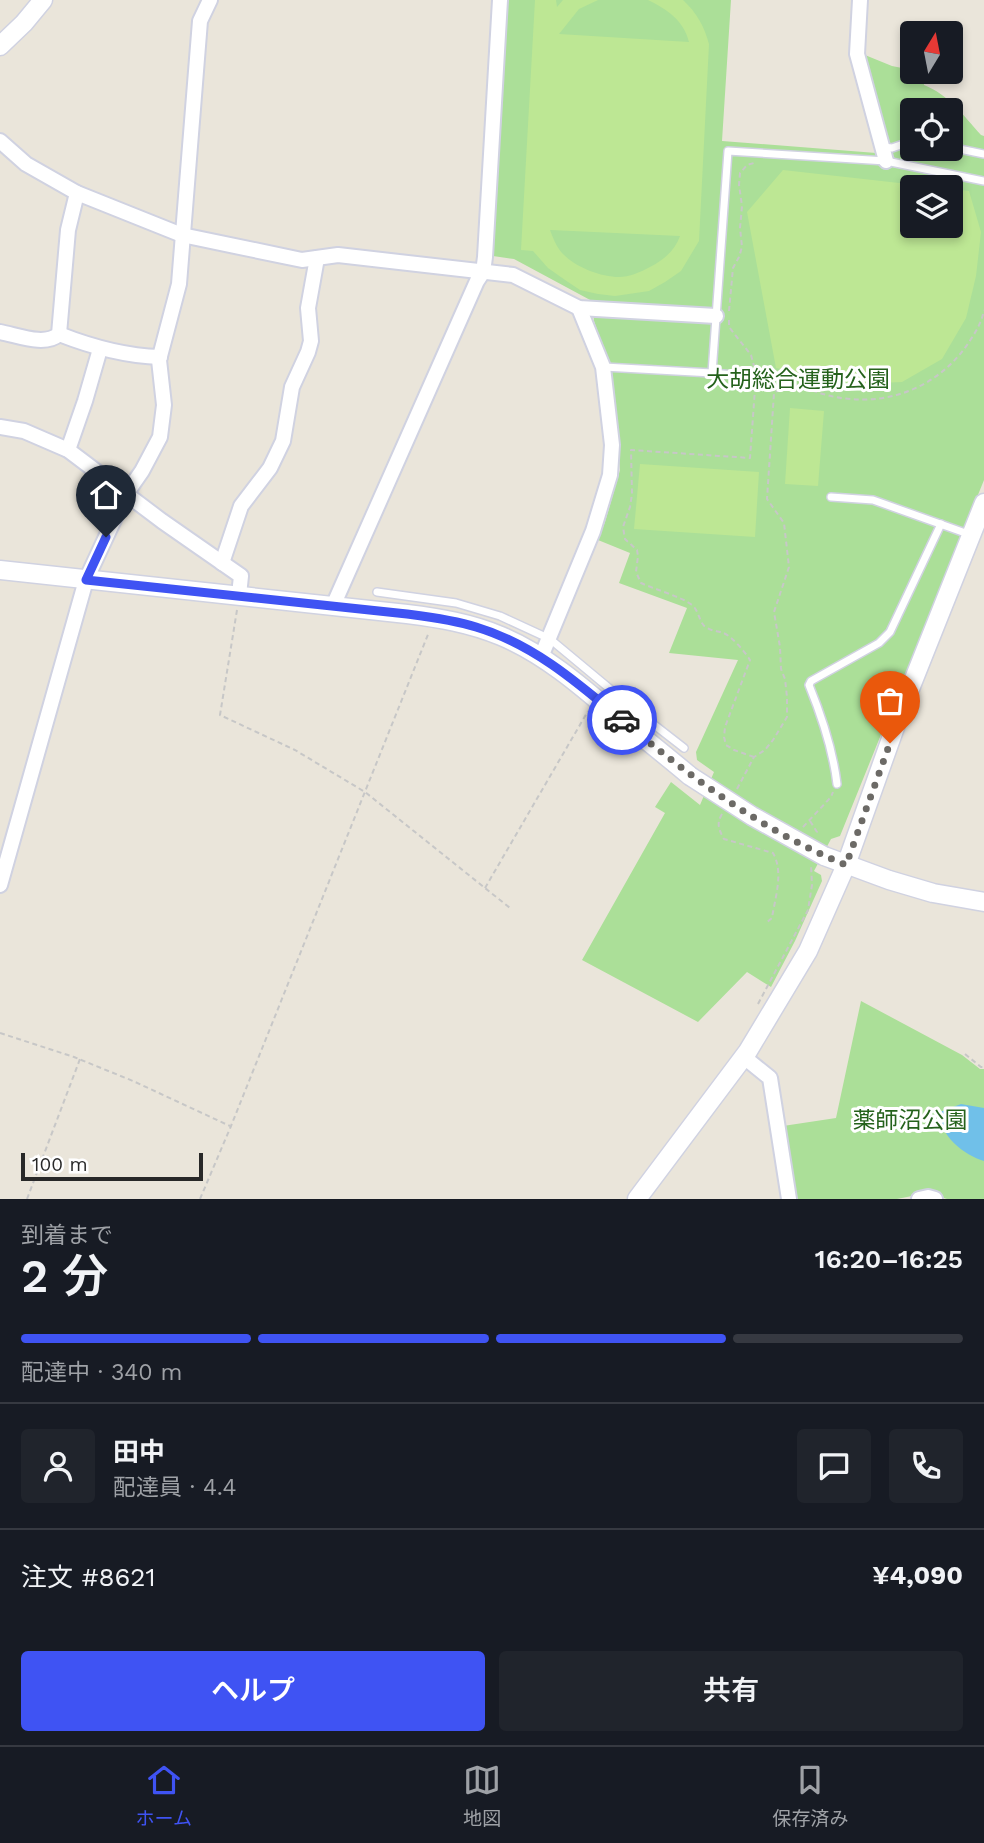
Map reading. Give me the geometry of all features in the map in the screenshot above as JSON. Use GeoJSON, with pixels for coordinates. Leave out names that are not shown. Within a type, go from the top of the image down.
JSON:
{"type":"FeatureCollection","features":[{"type":"Feature","properties":{"kind":"street"},"geometry":{"type":"LineString","coordinates":[[0,46],[43,0]]}},
{"type":"Feature","properties":{"kind":"street"},"geometry":{"type":"LineString","coordinates":[[1,882],[86,580],[126,494],[160,437],[164,404],[160,357],[179,284],[200,21],[209,0]]}},
{"type":"Feature","properties":{"kind":"street"},"geometry":{"type":"LineString","coordinates":[[334,606],[483,272],[500,0]]}},
{"type":"Feature","properties":{"kind":"street"},"geometry":{"type":"LineString","coordinates":[[860,0],[856,54],[884,154]]}},
{"type":"Feature","properties":{"kind":"street"},"geometry":{"type":"LineString","coordinates":[[0,141],[26,164],[77,193],[182,235],[302,260],[338,256],[513,275],[579,308],[716,316]]}},
{"type":"Feature","properties":{"kind":"street"},"geometry":{"type":"LineString","coordinates":[[0,332],[46,341],[60,334],[68,230],[77,193]]}},
{"type":"Feature","properties":{"kind":"street"},"geometry":{"type":"LineString","coordinates":[[222,563],[241,506],[270,468],[283,441],[292,387],[311,341],[308,308],[317,258]]}},
{"type":"Feature","properties":{"kind":"street"},"geometry":{"type":"LineString","coordinates":[[541,657],[593,531],[610,475],[612,445],[603,367],[579,308]]}},
{"type":"Feature","properties":{"kind":"street"},"geometry":{"type":"LineString","coordinates":[[60,334],[100,349],[160,357]]}},
{"type":"Feature","properties":{"kind":"street"},"geometry":{"type":"LineString","coordinates":[[68,450],[100,349]]}},
{"type":"Feature","properties":{"kind":"street"},"geometry":{"type":"LineString","coordinates":[[0,427],[24,431],[68,450],[173,530],[241,576],[239,596]]}},
{"type":"Feature","properties":{"kind":"street"},"geometry":{"type":"LineString","coordinates":[[643,1197],[744,1057],[808,951],[846,865],[898,719],[984,503]]}},
{"type":"Feature","properties":{"kind":"street"},"geometry":{"type":"LineString","coordinates":[[0,570],[334,606],[408,605],[448,614],[502,636],[541,657],[596,698],[634,719],[690,776],[817,853],[933,893],[984,902]]}},
{"type":"Feature","properties":{"kind":"street"},"geometry":{"type":"LineString","coordinates":[[744,1057],[770,1078],[789,1199]]}},
{"type":"Feature","properties":{"kind":"street"},"geometry":{"type":"LineString","coordinates":[[919,1199],[935,1199]]}},
{"type":"Feature","properties":{"kind":"lane"},"geometry":{"type":"LineString","coordinates":[[884,154],[900,145]]}},
{"type":"Feature","properties":{"kind":"lane"},"geometry":{"type":"LineString","coordinates":[[963,150],[984,154]]}},
{"type":"Feature","properties":{"kind":"lane"},"geometry":{"type":"LineString","coordinates":[[712,373],[728,151],[884,154],[984,181]]}},
{"type":"Feature","properties":{"kind":"lane"},"geometry":{"type":"LineString","coordinates":[[603,367],[755,377]]}},
{"type":"Feature","properties":{"kind":"lane"},"geometry":{"type":"LineString","coordinates":[[831,497],[873,500],[971,535]]}},
{"type":"Feature","properties":{"kind":"lane"},"geometry":{"type":"LineString","coordinates":[[836,784],[825,726],[809,685],[811,681],[879,643],[890,632],[941,524]]}},
{"type":"Feature","properties":{"kind":"lane"},"geometry":{"type":"LineString","coordinates":[[377,592],[408,605],[448,614],[500,616],[550,639],[634,719],[684,748]]}},
{"type":"Feature","properties":{"kind":"path"},"geometry":{"type":"LineString","coordinates":[[754,757],[734,750],[726,744],[724,737],[725,727],[750,660],[743,648],[730,636],[703,625],[698,611],[691,604],[641,583],[636,572],[637,550],[625,539],[623,527],[632,494],[631,450],[750,458],[755,377],[751,355],[729,327],[733,268],[742,247],[740,173],[747,165],[761,162]]}},
{"type":"Feature","properties":{"kind":"path"},"geometry":{"type":"LineString","coordinates":[[755,377],[782,379],[840,398],[867,400],[892,397],[930,381],[947,368],[963,352],[984,310]]}},
{"type":"Feature","properties":{"kind":"path"},"geometry":{"type":"LineString","coordinates":[[738,788],[754,757],[765,750],[787,717],[786,688],[774,612],[789,567],[784,523],[767,499],[774,393],[788,383]]}},
{"type":"Feature","properties":{"kind":"path"},"geometry":{"type":"LineString","coordinates":[[239,596],[219,715],[295,750],[366,792],[510,908]]}},
{"type":"Feature","properties":{"kind":"path"},"geometry":{"type":"LineString","coordinates":[[200,1199],[366,792],[448,614]]}},
{"type":"Feature","properties":{"kind":"path"},"geometry":{"type":"LineString","coordinates":[[485,888],[596,698]]}},
{"type":"Feature","properties":{"kind":"path"},"geometry":{"type":"LineString","coordinates":[[801,829],[831,797],[836,784]]}},
{"type":"Feature","properties":{"kind":"path"},"geometry":{"type":"LineString","coordinates":[[725,810],[719,820],[718,830],[724,839],[774,853],[778,860],[779,873],[772,919],[766,923]]}},
{"type":"Feature","properties":{"kind":"path"},"geometry":{"type":"LineString","coordinates":[[758,1003],[808,910],[810,872],[817,853],[817,832],[810,821]]}},
{"type":"Feature","properties":{"kind":"path"},"geometry":{"type":"LineString","coordinates":[[0,1034],[80,1059],[231,1126]]}},
{"type":"Feature","properties":{"kind":"path"},"geometry":{"type":"LineString","coordinates":[[965,1054],[984,1067]]}},
{"type":"Feature","properties":{"kind":"path"},"geometry":{"type":"LineString","coordinates":[[27,1199],[80,1059]]}},
{"type":"Feature","properties":{"kind":"green space","name":"大胡総合運動公園"},"geometry":{"type":"Polygon","coordinates":[[[508,0],[731,0],[722,141],[889,154],[860,53],[900,68],[900,84],[924,84],[945,98],[900,98],[900,161],[963,161],[963,114],[984,136],[984,480],[840,836],[831,839],[814,871],[821,875],[822,881],[771,987],[747,972],[698,1022],[582,960],[665,813],[655,807],[671,782],[700,805],[714,772],[697,760],[696,752],[738,660],[669,653],[687,608],[619,583],[630,553],[598,540],[620,470],[612,375],[594,321],[592,301],[514,259],[493,256],[508,0]]]}},
{"type":"Feature","properties":{"kind":"green space"},"geometry":{"type":"Polygon","coordinates":[[[535,0],[556,0],[557,7],[563,0],[598,0],[579,9],[559,34],[689,42],[674,16],[648,0],[683,0],[699,20],[709,44],[699,241],[681,271],[649,291],[615,296],[598,294],[580,290],[548,268],[533,251],[521,250],[535,0]],[[550,230],[562,253],[575,264],[593,272],[619,277],[639,272],[660,261],[672,250],[680,236],[550,230]]]}},
{"type":"Feature","properties":{"kind":"green space"},"geometry":{"type":"Polygon","coordinates":[[[783,170],[900,183],[900,238],[963,238],[963,190],[969,191],[981,232],[976,276],[966,318],[942,359],[902,382],[854,384],[776,368],[747,212],[783,170]]]}},
{"type":"Feature","properties":{"kind":"green space"},"geometry":{"type":"Polygon","coordinates":[[[790,408],[824,411],[818,486],[785,484],[790,408]]]}},
{"type":"Feature","properties":{"kind":"green space"},"geometry":{"type":"Polygon","coordinates":[[[640,464],[759,472],[755,537],[634,529],[640,464]]]}},
{"type":"Feature","properties":{"kind":"green space","name":"薬師沼公園"},"geometry":{"type":"Polygon","coordinates":[[[861,1001],[984,1069],[984,1199],[947,1199],[927,1193],[897,1199],[795,1199],[783,1126],[836,1118],[861,1001]]]}},
{"type":"Feature","properties":{"kind":"water"},"geometry":{"type":"Polygon","coordinates":[[[961,1104],[984,1108],[984,1161],[961,1149],[944,1129],[940,1112],[961,1104]]]}},
{"type":"Feature","properties":{"kind":"way so far"},"geometry":{"type":"LineString","coordinates":[[622,720],[690,776],[752,816],[824,856],[846,865],[890,743]]}},
{"type":"Feature","properties":{"kind":"route"},"geometry":{"type":"LineString","coordinates":[[106,537],[86,580],[436,617],[478,627],[502,636],[541,657],[622,720]]}}]}
